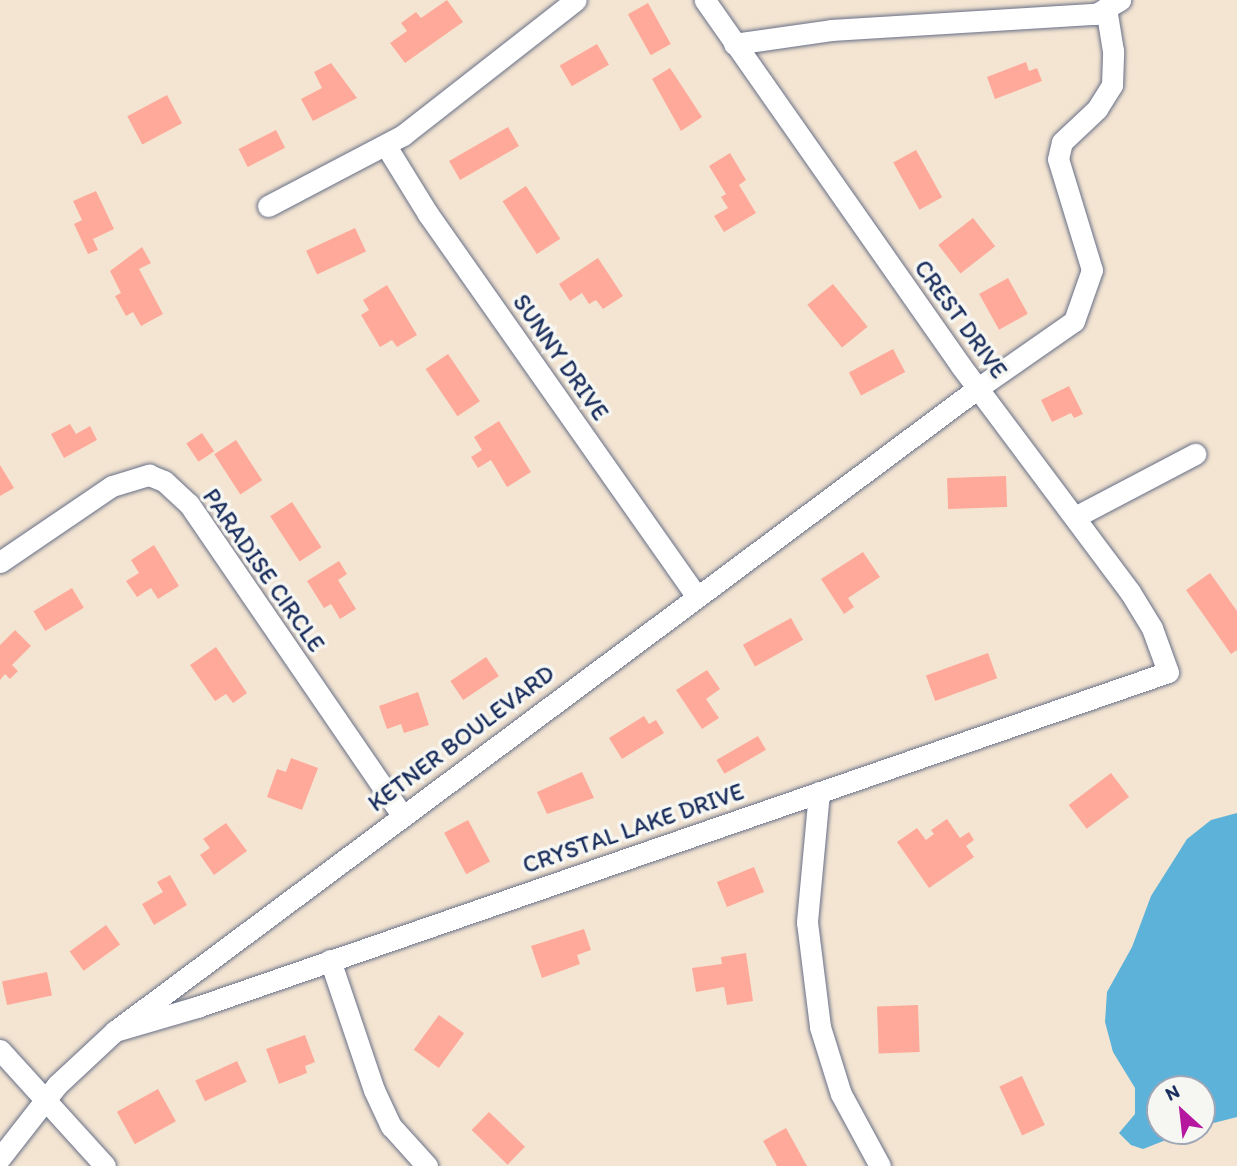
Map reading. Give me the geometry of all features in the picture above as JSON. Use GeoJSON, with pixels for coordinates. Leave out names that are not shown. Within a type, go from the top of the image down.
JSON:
{"type":"FeatureCollection","features":[{"type":"Feature","properties":{"kind":"street"},"geometry":{"type":"LineString","coordinates":[[268,206],[386,146],[576,0]]}},
{"type":"Feature","properties":{"kind":"street","name":"CREST DRIVE"},"geometry":{"type":"LineString","coordinates":[[705,0],[978,388],[1075,517],[1152,628],[1168,671]]}},
{"type":"Feature","properties":{"kind":"street"},"geometry":{"type":"LineString","coordinates":[[734,44],[831,30],[1096,14],[1113,4]]}},
{"type":"Feature","properties":{"kind":"street","name":"KETNER BOULEVARD"},"geometry":{"type":"LineString","coordinates":[[0,1157],[46,1098],[114,1031],[696,596],[978,388],[1074,321],[1092,270],[1058,159],[1062,142],[1097,109],[1112,85],[1113,4]]}},
{"type":"Feature","properties":{"kind":"street","name":"SUNNY DRIVE"},"geometry":{"type":"LineString","coordinates":[[386,146],[429,214],[696,596]]}},
{"type":"Feature","properties":{"kind":"street"},"geometry":{"type":"LineString","coordinates":[[1075,517],[1195,454]]}},
{"type":"Feature","properties":{"kind":"street","name":"PARADISE CIRCLE"},"geometry":{"type":"LineString","coordinates":[[0,562],[112,485],[149,475],[164,481],[189,504],[402,815]]}},
{"type":"Feature","properties":{"kind":"street","name":"CRYSTAL LAKE DRIVE"},"geometry":{"type":"LineString","coordinates":[[114,1031],[330,960],[1168,671]]}},
{"type":"Feature","properties":{"kind":"street"},"geometry":{"type":"LineString","coordinates":[[818,792],[807,922],[820,1027],[841,1094],[880,1166]]}},
{"type":"Feature","properties":{"kind":"street"},"geometry":{"type":"LineString","coordinates":[[330,960],[380,1102],[403,1143],[427,1166]]}},
{"type":"Feature","properties":{"kind":"street"},"geometry":{"type":"LineString","coordinates":[[0,1050],[105,1166]]}},
{"type":"Feature","properties":{"kind":"water"},"geometry":{"type":"Polygon","coordinates":[[[1237,813],[1237,1117],[1216,1122],[1216,1075],[1146,1075],[1146,1145],[1153,1145],[1143,1149],[1131,1145],[1119,1133],[1135,1114],[1135,1088],[1113,1052],[1105,1022],[1107,992],[1132,947],[1151,896],[1187,839],[1211,820],[1237,813]]]}},
{"type":"Feature","properties":{"kind":"building"},"geometry":{"type":"Polygon","coordinates":[[[447,0],[463,22],[405,63],[390,43],[407,31],[401,23],[416,12],[421,18],[447,0]]]}},
{"type":"Feature","properties":{"kind":"building"},"geometry":{"type":"Polygon","coordinates":[[[648,3],[671,44],[651,55],[628,14],[648,3]]]}},
{"type":"Feature","properties":{"kind":"building"},"geometry":{"type":"Polygon","coordinates":[[[597,44],[609,65],[572,86],[560,66],[597,44]]]}},
{"type":"Feature","properties":{"kind":"building"},"geometry":{"type":"Polygon","coordinates":[[[1026,62],[1029,71],[1037,68],[1042,81],[995,99],[987,77],[1026,62]]]}},
{"type":"Feature","properties":{"kind":"building"},"geometry":{"type":"Polygon","coordinates":[[[331,63],[357,98],[313,121],[301,99],[322,88],[314,72],[331,63]]]}},
{"type":"Feature","properties":{"kind":"building"},"geometry":{"type":"Polygon","coordinates":[[[670,68],[702,117],[681,131],[652,79],[670,68]]]}},
{"type":"Feature","properties":{"kind":"building"},"geometry":{"type":"Polygon","coordinates":[[[167,95],[182,123],[142,144],[127,116],[167,95]]]}},
{"type":"Feature","properties":{"kind":"building"},"geometry":{"type":"Polygon","coordinates":[[[508,127],[519,146],[460,180],[449,161],[508,127]]]}},
{"type":"Feature","properties":{"kind":"building"},"geometry":{"type":"Polygon","coordinates":[[[276,130],[285,148],[248,167],[239,149],[276,130]]]}},
{"type":"Feature","properties":{"kind":"building"},"geometry":{"type":"Polygon","coordinates":[[[916,150],[942,197],[919,210],[893,163],[916,150]]]}},
{"type":"Feature","properties":{"kind":"building"},"geometry":{"type":"Polygon","coordinates":[[[730,153],[746,180],[739,185],[756,213],[724,232],[714,216],[728,208],[721,197],[726,194],[709,166],[730,153]]]}},
{"type":"Feature","properties":{"kind":"building"},"geometry":{"type":"Polygon","coordinates":[[[526,186],[560,239],[537,254],[503,201],[526,186]]]}},
{"type":"Feature","properties":{"kind":"building"},"geometry":{"type":"Polygon","coordinates":[[[96,191],[114,229],[93,239],[98,250],[88,254],[74,224],[82,220],[73,201],[96,191]]]}},
{"type":"Feature","properties":{"kind":"building"},"geometry":{"type":"Polygon","coordinates":[[[973,218],[995,246],[960,273],[938,245],[973,218]]]}},
{"type":"Feature","properties":{"kind":"building"},"geometry":{"type":"Polygon","coordinates":[[[355,228],[366,252],[317,274],[306,251],[355,228]]]}},
{"type":"Feature","properties":{"kind":"building"},"geometry":{"type":"Polygon","coordinates":[[[142,247],[151,263],[139,269],[163,314],[141,326],[133,312],[126,316],[115,296],[121,293],[110,271],[142,247]]]}},
{"type":"Feature","properties":{"kind":"building"},"geometry":{"type":"Polygon","coordinates":[[[598,258],[623,296],[603,309],[596,300],[589,304],[582,293],[570,301],[559,284],[598,258]]]}},
{"type":"Feature","properties":{"kind":"building"},"geometry":{"type":"Polygon","coordinates":[[[1008,278],[1028,314],[999,330],[979,294],[1008,278]]]}},
{"type":"Feature","properties":{"kind":"building"},"geometry":{"type":"Polygon","coordinates":[[[833,284],[868,327],[842,348],[807,305],[833,284]]]}},
{"type":"Feature","properties":{"kind":"building"},"geometry":{"type":"Polygon","coordinates":[[[387,285],[417,335],[397,347],[392,340],[380,347],[361,315],[369,310],[363,300],[387,285]]]}},
{"type":"Feature","properties":{"kind":"building"},"geometry":{"type":"Polygon","coordinates":[[[893,349],[905,372],[861,395],[849,372],[893,349]]]}},
{"type":"Feature","properties":{"kind":"building"},"geometry":{"type":"Polygon","coordinates":[[[448,354],[480,401],[457,416],[426,369],[448,354]]]}},
{"type":"Feature","properties":{"kind":"building"},"geometry":{"type":"Polygon","coordinates":[[[1069,386],[1083,414],[1074,418],[1071,413],[1052,422],[1041,400],[1069,386]]]}},
{"type":"Feature","properties":{"kind":"building"},"geometry":{"type":"Polygon","coordinates":[[[499,421],[531,472],[507,487],[491,460],[478,468],[471,457],[482,450],[474,437],[499,421]]]}},
{"type":"Feature","properties":{"kind":"building"},"geometry":{"type":"Polygon","coordinates":[[[70,424],[76,434],[90,426],[97,440],[64,458],[51,434],[70,424]]]}},
{"type":"Feature","properties":{"kind":"building"},"geometry":{"type":"Polygon","coordinates":[[[202,433],[214,451],[199,462],[186,444],[202,433]]]}},
{"type":"Feature","properties":{"kind":"building"},"geometry":{"type":"Polygon","coordinates":[[[236,440],[262,480],[240,494],[214,454],[236,440]]]}},
{"type":"Feature","properties":{"kind":"building"},"geometry":{"type":"Polygon","coordinates":[[[0,465],[14,488],[0,496],[0,465]]]}},
{"type":"Feature","properties":{"kind":"building"},"geometry":{"type":"Polygon","coordinates":[[[1006,476],[1007,507],[948,509],[947,478],[1006,476]]]}},
{"type":"Feature","properties":{"kind":"building"},"geometry":{"type":"Polygon","coordinates":[[[292,502],[321,547],[300,561],[270,516],[292,502]]]}},
{"type":"Feature","properties":{"kind":"building"},"geometry":{"type":"Polygon","coordinates":[[[154,545],[179,586],[158,599],[151,588],[137,597],[126,581],[139,573],[131,560],[154,545]]]}},
{"type":"Feature","properties":{"kind":"building"},"geometry":{"type":"Polygon","coordinates":[[[863,552],[880,577],[848,598],[854,607],[844,614],[821,579],[863,552]]]}},
{"type":"Feature","properties":{"kind":"building"},"geometry":{"type":"Polygon","coordinates":[[[339,561],[347,574],[338,580],[356,609],[340,619],[331,604],[324,608],[307,581],[339,561]]]}},
{"type":"Feature","properties":{"kind":"building"},"geometry":{"type":"Polygon","coordinates":[[[1210,573],[1237,611],[1237,650],[1231,654],[1186,590],[1210,573]]]}},
{"type":"Feature","properties":{"kind":"building"},"geometry":{"type":"Polygon","coordinates":[[[72,588],[84,608],[45,631],[33,611],[72,588]]]}},
{"type":"Feature","properties":{"kind":"building"},"geometry":{"type":"Polygon","coordinates":[[[791,618],[803,640],[755,667],[743,645],[791,618]]]}},
{"type":"Feature","properties":{"kind":"building"},"geometry":{"type":"Polygon","coordinates":[[[15,630],[31,646],[12,665],[18,671],[10,679],[5,674],[0,680],[0,645],[15,630]]]}},
{"type":"Feature","properties":{"kind":"building"},"geometry":{"type":"Polygon","coordinates":[[[216,647],[247,693],[233,703],[226,694],[215,701],[190,665],[216,647]]]}},
{"type":"Feature","properties":{"kind":"building"},"geometry":{"type":"Polygon","coordinates":[[[988,653],[997,678],[935,701],[926,676],[988,653]]]}},
{"type":"Feature","properties":{"kind":"building"},"geometry":{"type":"Polygon","coordinates":[[[486,657],[499,676],[463,700],[450,681],[486,657]]]}},
{"type":"Feature","properties":{"kind":"building"},"geometry":{"type":"Polygon","coordinates":[[[707,670],[720,689],[706,699],[719,718],[702,729],[676,690],[707,670]]]}},
{"type":"Feature","properties":{"kind":"building"},"geometry":{"type":"Polygon","coordinates":[[[418,692],[429,725],[404,733],[401,724],[387,729],[379,706],[418,692]]]}},
{"type":"Feature","properties":{"kind":"building"},"geometry":{"type":"Polygon","coordinates":[[[644,716],[649,724],[656,720],[664,733],[622,759],[609,738],[644,716]]]}},
{"type":"Feature","properties":{"kind":"building"},"geometry":{"type":"Polygon","coordinates":[[[758,736],[766,750],[724,774],[716,760],[758,736]]]}},
{"type":"Feature","properties":{"kind":"building"},"geometry":{"type":"Polygon","coordinates":[[[291,758],[318,768],[302,810],[267,797],[277,769],[286,772],[291,758]]]}},
{"type":"Feature","properties":{"kind":"building"},"geometry":{"type":"Polygon","coordinates":[[[582,772],[594,798],[547,814],[537,792],[582,772]]]}},
{"type":"Feature","properties":{"kind":"building"},"geometry":{"type":"Polygon","coordinates":[[[1111,773],[1129,797],[1087,829],[1069,805],[1111,773]]]}},
{"type":"Feature","properties":{"kind":"building"},"geometry":{"type":"Polygon","coordinates":[[[947,819],[960,838],[969,832],[974,840],[966,846],[974,857],[929,888],[897,842],[917,828],[926,840],[934,834],[931,830],[947,819]]]}},
{"type":"Feature","properties":{"kind":"building"},"geometry":{"type":"Polygon","coordinates":[[[468,820],[490,861],[466,874],[444,833],[468,820]]]}},
{"type":"Feature","properties":{"kind":"building"},"geometry":{"type":"Polygon","coordinates":[[[226,823],[247,851],[214,875],[200,855],[210,848],[203,839],[226,823]]]}},
{"type":"Feature","properties":{"kind":"building"},"geometry":{"type":"Polygon","coordinates":[[[754,867],[764,892],[727,907],[717,882],[754,867]]]}},
{"type":"Feature","properties":{"kind":"building"},"geometry":{"type":"Polygon","coordinates":[[[170,875],[187,905],[154,925],[142,904],[163,892],[157,882],[170,875]]]}},
{"type":"Feature","properties":{"kind":"building"},"geometry":{"type":"Polygon","coordinates":[[[106,925],[120,944],[84,971],[70,951],[106,925]]]}},
{"type":"Feature","properties":{"kind":"building"},"geometry":{"type":"Polygon","coordinates":[[[584,929],[591,950],[577,955],[580,964],[542,978],[531,946],[584,929]]]}},
{"type":"Feature","properties":{"kind":"building"},"geometry":{"type":"Polygon","coordinates":[[[746,953],[753,1001],[727,1005],[724,987],[696,992],[692,968],[722,964],[721,957],[746,953]]]}},
{"type":"Feature","properties":{"kind":"building"},"geometry":{"type":"Polygon","coordinates":[[[47,972],[52,995],[7,1005],[2,982],[47,972]]]}},
{"type":"Feature","properties":{"kind":"building"},"geometry":{"type":"Polygon","coordinates":[[[918,1005],[920,1052],[879,1053],[877,1006],[918,1005]]]}},
{"type":"Feature","properties":{"kind":"building"},"geometry":{"type":"Polygon","coordinates":[[[439,1015],[464,1033],[439,1068],[414,1050],[439,1015]]]}},
{"type":"Feature","properties":{"kind":"building"},"geometry":{"type":"Polygon","coordinates":[[[305,1035],[315,1062],[305,1066],[307,1073],[279,1084],[266,1049],[305,1035]]]}},
{"type":"Feature","properties":{"kind":"building"},"geometry":{"type":"Polygon","coordinates":[[[237,1061],[247,1082],[205,1101],[195,1080],[237,1061]]]}},
{"type":"Feature","properties":{"kind":"building"},"geometry":{"type":"Polygon","coordinates":[[[1022,1076],[1045,1125],[1022,1136],[999,1087],[1022,1076]]]}},
{"type":"Feature","properties":{"kind":"building"},"geometry":{"type":"Polygon","coordinates":[[[158,1089],[176,1121],[135,1144],[117,1112],[158,1089]]]}},
{"type":"Feature","properties":{"kind":"building"},"geometry":{"type":"Polygon","coordinates":[[[489,1112],[525,1147],[508,1165],[472,1130],[489,1112]]]}},
{"type":"Feature","properties":{"kind":"building"},"geometry":{"type":"Polygon","coordinates":[[[786,1128],[807,1166],[777,1166],[763,1141],[786,1128]]]}}]}
